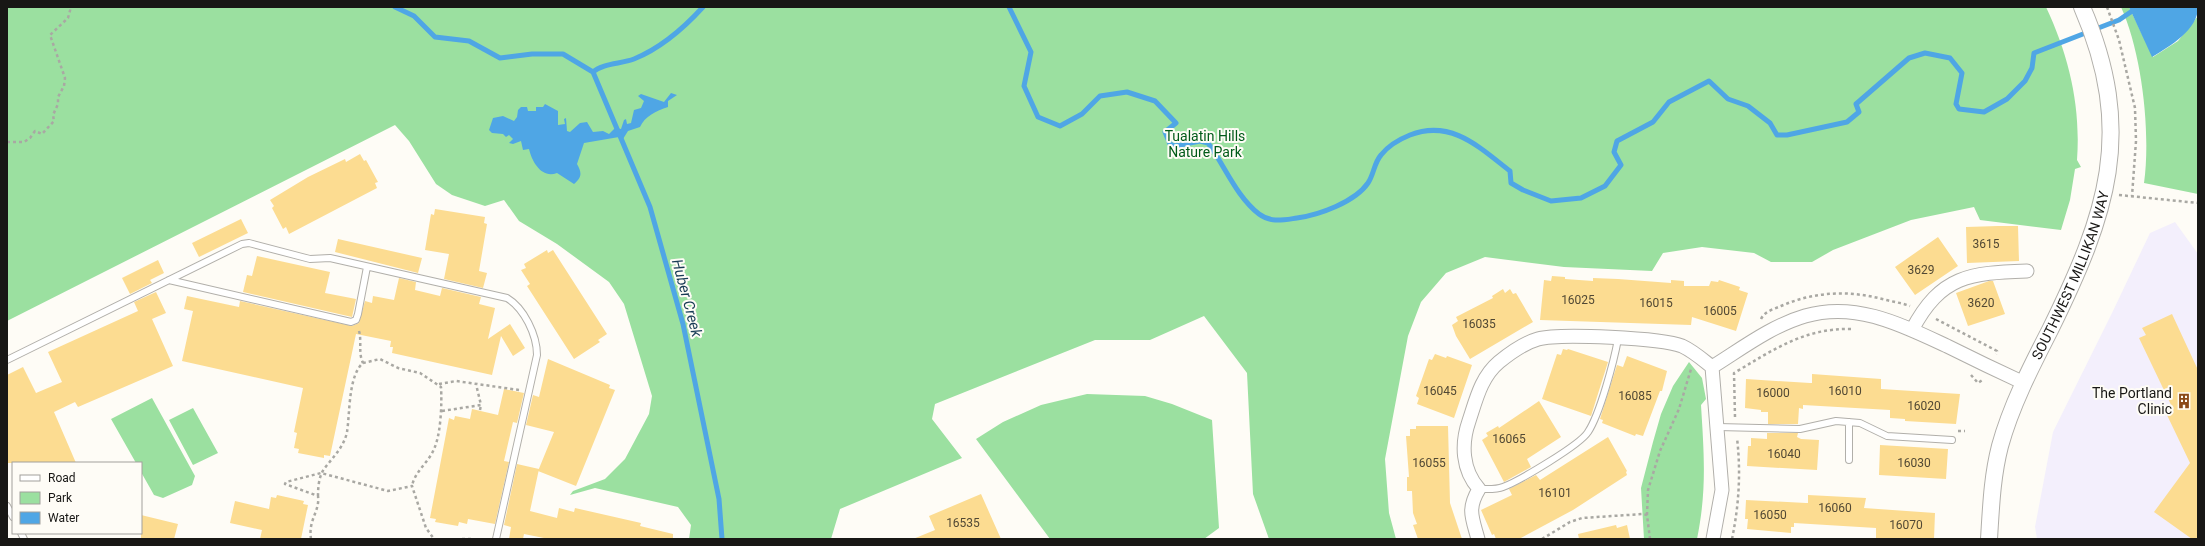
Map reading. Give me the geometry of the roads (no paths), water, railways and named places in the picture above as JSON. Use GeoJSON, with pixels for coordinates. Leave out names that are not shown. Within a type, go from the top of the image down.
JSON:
{"type":"FeatureCollection","features":[{"type":"Feature","properties":{"kind":"street","name":"SOUTHWEST MILLIKAN WAY"},"geometry":{"type":"LineString","coordinates":[[1989,539],[1991,492],[2000,447],[2024,383],[2089,246],[2104,194],[2111,148],[2110,103],[2105,76],[2082,7]]}},
{"type":"Feature","properties":{"kind":"street"},"geometry":{"type":"LineString","coordinates":[[1912,330],[1922,312],[1934,298],[1967,277],[1986,273],[2027,271]]}},
{"type":"Feature","properties":{"kind":"street"},"geometry":{"type":"LineString","coordinates":[[1707,363],[1779,326],[1806,316],[1855,312],[1884,318],[2024,383]]}},
{"type":"Feature","properties":{"kind":"street"},"geometry":{"type":"LineString","coordinates":[[1478,539],[1470,511],[1473,498],[1479,488],[1471,480],[1465,463],[1466,437],[1480,389],[1491,370],[1520,348],[1539,339],[1553,337],[1618,339],[1672,343],[1693,352],[1707,363],[1718,427],[1722,490],[1713,539]]}},
{"type":"Feature","properties":{"kind":"lane"},"geometry":{"type":"LineString","coordinates":[[7,360],[242,244],[249,243],[310,259],[330,258],[507,298],[518,308],[537,343],[537,355],[496,539]]}},
{"type":"Feature","properties":{"kind":"lane"},"geometry":{"type":"LineString","coordinates":[[169,280],[347,322],[356,320],[367,267]]}},
{"type":"Feature","properties":{"kind":"lane"},"geometry":{"type":"LineString","coordinates":[[1479,488],[1502,488],[1570,448],[1583,438],[1591,426],[1614,360],[1618,339]]}},
{"type":"Feature","properties":{"kind":"lane"},"geometry":{"type":"LineString","coordinates":[[1718,427],[1800,429],[1829,422],[1848,422],[1860,423],[1887,436],[1952,440]]}},
{"type":"Feature","properties":{"kind":"lane"},"geometry":{"type":"LineString","coordinates":[[1848,422],[1849,460]]}},
{"type":"Feature","properties":{"kind":"lane"},"geometry":{"type":"LineString","coordinates":[[7,506],[12,515]]}},
{"type":"Feature","properties":{"kind":"water"},"geometry":{"type":"Polygon","coordinates":[[[2129,7],[2198,7],[2197,15],[2188,30],[2167,48],[2152,57],[2129,7]]]}},
{"type":"Feature","properties":{"kind":"water"},"geometry":{"type":"Polygon","coordinates":[[[671,93],[677,95],[668,101],[668,107],[651,114],[640,127],[628,131],[623,139],[619,137],[584,143],[577,164],[580,170],[580,175],[579,179],[574,184],[557,173],[547,174],[538,168],[529,149],[523,150],[521,141],[513,144],[509,143],[513,139],[509,135],[506,137],[503,134],[492,133],[489,130],[493,118],[503,116],[514,121],[517,117],[518,110],[521,107],[527,107],[528,111],[536,111],[536,107],[543,107],[545,104],[558,111],[558,125],[565,124],[564,119],[566,118],[567,131],[570,132],[580,123],[587,122],[593,132],[603,131],[609,134],[615,128],[621,129],[624,120],[626,119],[627,124],[631,123],[634,110],[641,108],[644,101],[638,96],[641,94],[664,102],[671,93]]]}},
{"type":"Feature","properties":{"kind":"waterway"},"geometry":{"type":"LineString","coordinates":[[395,7],[414,16],[435,37],[469,41],[500,58],[532,54],[563,54],[593,72]]}},
{"type":"Feature","properties":{"kind":"waterway"},"geometry":{"type":"LineString","coordinates":[[593,72],[607,65],[629,61],[644,55],[671,37],[688,23],[703,7]]}},
{"type":"Feature","properties":{"kind":"waterway"},"geometry":{"type":"LineString","coordinates":[[1009,7],[1031,52],[1024,86],[1038,117],[1060,126],[1082,114],[1100,96],[1127,92],[1155,101],[1176,123],[1165,132],[1170,144],[1175,146],[1200,141],[1208,143],[1244,199],[1259,214],[1273,220],[1297,218],[1316,214],[1346,202],[1362,190],[1368,183],[1375,165],[1387,149],[1394,143],[1410,135],[1425,131],[1439,130],[1451,133],[1476,145],[1510,171],[1511,183],[1523,190],[1551,201],[1581,198],[1605,186],[1621,165],[1614,152],[1617,141],[1653,122],[1669,102],[1709,81],[1728,99],[1748,106],[1770,123],[1777,135],[1787,135],[1847,122],[1859,112],[1856,104],[1909,58],[1925,53],[1950,58],[1962,73],[1956,104],[1959,109],[1984,112],[2007,99],[2025,81],[2032,68],[2034,53],[2119,20],[2138,7]]}},
{"type":"Feature","properties":{"kind":"waterway","name":"Huber Creek"},"geometry":{"type":"LineString","coordinates":[[593,72],[650,207],[683,324],[719,499],[722,539]]}},
{"type":"Feature","properties":{"kind":"place","name":"The Portland Clinic"},"geometry":{"type":"Point","coordinates":[2184,401]}},
{"type":"Feature","properties":{"kind":"park label","name":"Tualatin Hills Nature Park"},"geometry":{"type":"Point","coordinates":[1205,144]}}]}
